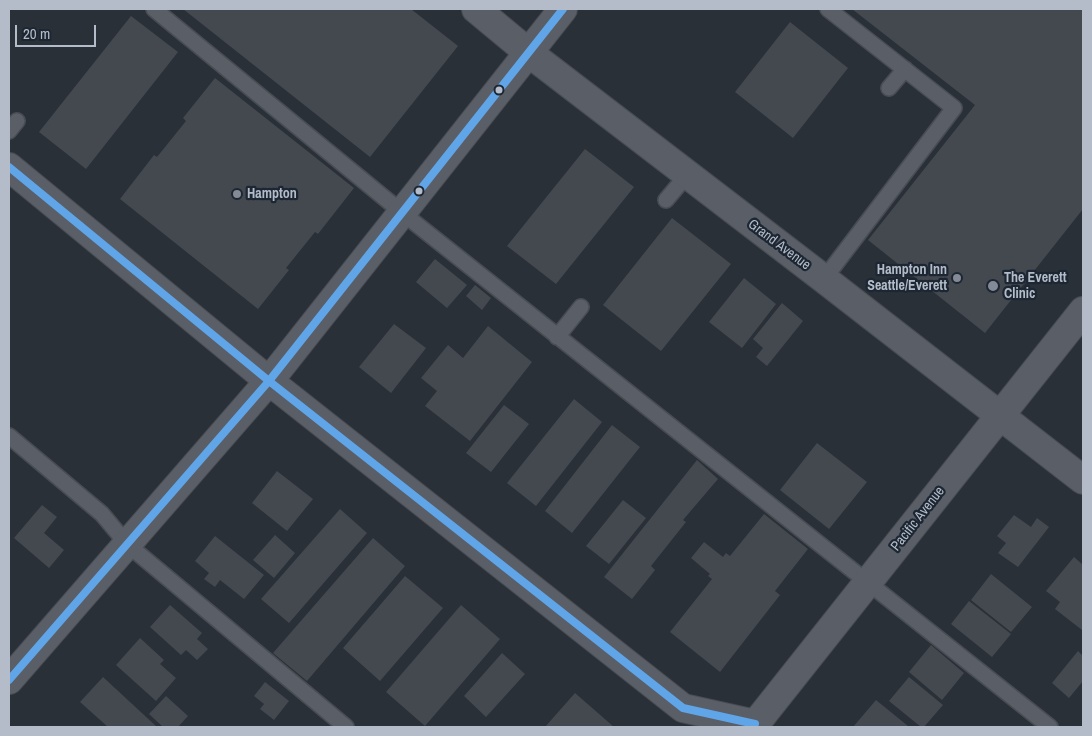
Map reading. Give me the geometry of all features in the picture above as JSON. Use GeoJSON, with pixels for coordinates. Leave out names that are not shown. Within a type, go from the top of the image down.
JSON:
{"type":"FeatureCollection","features":[{"type":"Feature","properties":{"kind":"street","name":"Grand Avenue"},"geometry":{"type":"LineString","coordinates":[[476,9],[528,53],[1083,480]]}},
{"type":"Feature","properties":{"kind":"street"},"geometry":{"type":"LineString","coordinates":[[9,680],[269,381],[563,9]]}},
{"type":"Feature","properties":{"kind":"street"},"geometry":{"type":"LineString","coordinates":[[12,175],[683,708],[754,726]]}},
{"type":"Feature","properties":{"kind":"street","name":"Pacific Avenue"},"geometry":{"type":"LineString","coordinates":[[754,726],[1083,311]]}},
{"type":"Feature","properties":{"kind":"lane"},"geometry":{"type":"LineString","coordinates":[[154,9],[402,213],[1050,727]]}},
{"type":"Feature","properties":{"kind":"lane"},"geometry":{"type":"LineString","coordinates":[[824,279],[954,108],[828,9]]}},
{"type":"Feature","properties":{"kind":"lane"},"geometry":{"type":"LineString","coordinates":[[889,88],[905,69]]}},
{"type":"Feature","properties":{"kind":"lane"},"geometry":{"type":"LineString","coordinates":[[666,200],[687,174]]}},
{"type":"Feature","properties":{"kind":"lane"},"geometry":{"type":"LineString","coordinates":[[557,337],[581,307]]}},
{"type":"Feature","properties":{"kind":"lane"},"geometry":{"type":"LineString","coordinates":[[9,436],[102,514],[127,544],[346,727]]}},
{"type":"Feature","properties":{"kind":"building"},"geometry":{"type":"Polygon","coordinates":[[[183,9],[411,9],[458,46],[370,157],[183,9]]]}},
{"type":"Feature","properties":{"kind":"building"},"geometry":{"type":"Polygon","coordinates":[[[852,9],[1083,9],[1083,209],[985,333],[868,240],[975,105],[852,9]]]}},
{"type":"Feature","properties":{"kind":"building"},"geometry":{"type":"Polygon","coordinates":[[[131,16],[178,52],[86,169],[39,132],[131,16]]]}},
{"type":"Feature","properties":{"kind":"building"},"geometry":{"type":"Polygon","coordinates":[[[790,22],[848,68],[793,138],[735,92],[790,22]]]}},
{"type":"Feature","properties":{"kind":"building","name":"Hampton"},"geometry":{"type":"Polygon","coordinates":[[[215,78],[354,188],[318,234],[315,232],[286,268],[289,270],[258,309],[120,199],[154,155],[157,157],[186,121],[183,118],[215,78]]]}},
{"type":"Feature","properties":{"kind":"building"},"geometry":{"type":"Polygon","coordinates":[[[585,149],[634,187],[556,284],[507,246],[585,149]]]}},
{"type":"Feature","properties":{"kind":"building"},"geometry":{"type":"Polygon","coordinates":[[[672,218],[731,264],[661,351],[603,305],[672,218]]]}},
{"type":"Feature","properties":{"kind":"building"},"geometry":{"type":"Polygon","coordinates":[[[435,259],[467,285],[447,308],[416,282],[435,259]]]}},
{"type":"Feature","properties":{"kind":"building"},"geometry":{"type":"Polygon","coordinates":[[[744,278],[776,304],[742,348],[709,322],[744,278]]]}},
{"type":"Feature","properties":{"kind":"building"},"geometry":{"type":"Polygon","coordinates":[[[475,285],[491,298],[482,310],[466,296],[475,285]]]}},
{"type":"Feature","properties":{"kind":"building"},"geometry":{"type":"Polygon","coordinates":[[[782,303],[803,321],[767,366],[756,357],[763,348],[753,339],[782,303]]]}},
{"type":"Feature","properties":{"kind":"building"},"geometry":{"type":"Polygon","coordinates":[[[394,324],[426,348],[391,393],[359,367],[394,324]]]}},
{"type":"Feature","properties":{"kind":"building"},"geometry":{"type":"Polygon","coordinates":[[[488,326],[532,362],[470,441],[425,406],[437,391],[421,378],[448,345],[463,358],[488,326]]]}},
{"type":"Feature","properties":{"kind":"building"},"geometry":{"type":"Polygon","coordinates":[[[574,399],[602,422],[536,506],[507,483],[574,399]]]}},
{"type":"Feature","properties":{"kind":"building"},"geometry":{"type":"Polygon","coordinates":[[[504,405],[529,424],[491,472],[466,453],[504,405]]]}},
{"type":"Feature","properties":{"kind":"building"},"geometry":{"type":"Polygon","coordinates":[[[612,425],[640,447],[572,533],[545,511],[612,425]]]}},
{"type":"Feature","properties":{"kind":"building"},"geometry":{"type":"Polygon","coordinates":[[[817,443],[867,482],[829,529],[780,490],[817,443]]]}},
{"type":"Feature","properties":{"kind":"building"},"geometry":{"type":"Polygon","coordinates":[[[697,460],[718,479],[683,520],[686,522],[651,566],[655,570],[632,599],[604,577],[697,460]]]}},
{"type":"Feature","properties":{"kind":"building"},"geometry":{"type":"Polygon","coordinates":[[[277,471],[313,499],[287,531],[252,503],[277,471]]]}},
{"type":"Feature","properties":{"kind":"building"},"geometry":{"type":"Polygon","coordinates":[[[623,500],[646,518],[609,564],[586,546],[623,500]]]}},
{"type":"Feature","properties":{"kind":"building"},"geometry":{"type":"Polygon","coordinates":[[[42,505],[57,517],[44,533],[64,550],[49,568],[14,538],[42,505]]]}},
{"type":"Feature","properties":{"kind":"building"},"geometry":{"type":"Polygon","coordinates":[[[340,509],[367,533],[289,623],[261,599],[340,509]]]}},
{"type":"Feature","properties":{"kind":"building"},"geometry":{"type":"Polygon","coordinates":[[[764,514],[808,549],[775,591],[780,595],[720,672],[670,632],[712,579],[708,576],[710,574],[691,558],[704,542],[723,557],[726,553],[730,556],[764,514]]]}},
{"type":"Feature","properties":{"kind":"building"},"geometry":{"type":"Polygon","coordinates":[[[1014,515],[1031,527],[1037,518],[1049,527],[1018,567],[998,553],[1006,543],[997,536],[1014,515]]]}},
{"type":"Feature","properties":{"kind":"building"},"geometry":{"type":"Polygon","coordinates":[[[275,535],[295,553],[274,578],[253,560],[275,535]]]}},
{"type":"Feature","properties":{"kind":"building"},"geometry":{"type":"Polygon","coordinates":[[[215,536],[264,575],[244,599],[220,580],[215,587],[204,579],[209,573],[195,561],[215,536]]]}},
{"type":"Feature","properties":{"kind":"building"},"geometry":{"type":"Polygon","coordinates":[[[373,538],[405,566],[307,681],[273,653],[373,538]]]}},
{"type":"Feature","properties":{"kind":"building"},"geometry":{"type":"Polygon","coordinates":[[[1074,557],[1083,565],[1082,630],[1055,609],[1060,602],[1046,591],[1074,557]]]}},
{"type":"Feature","properties":{"kind":"building"},"geometry":{"type":"Polygon","coordinates":[[[991,574],[1032,607],[1011,632],[971,600],[991,574]]]}},
{"type":"Feature","properties":{"kind":"building"},"geometry":{"type":"Polygon","coordinates":[[[405,576],[443,608],[380,681],[343,648],[405,576]]]}},
{"type":"Feature","properties":{"kind":"building"},"geometry":{"type":"Polygon","coordinates":[[[969,601],[1011,634],[992,657],[951,624],[969,601]]]}},
{"type":"Feature","properties":{"kind":"building"},"geometry":{"type":"Polygon","coordinates":[[[170,605],[202,633],[197,639],[208,649],[197,660],[186,650],[181,655],[150,627],[170,605]]]}},
{"type":"Feature","properties":{"kind":"building"},"geometry":{"type":"Polygon","coordinates":[[[461,605],[500,639],[425,726],[386,692],[461,605]]]}},
{"type":"Feature","properties":{"kind":"building"},"geometry":{"type":"Polygon","coordinates":[[[140,638],[164,660],[160,664],[176,678],[156,701],[116,665],[140,638]]]}},
{"type":"Feature","properties":{"kind":"building"},"geometry":{"type":"Polygon","coordinates":[[[931,645],[964,673],[942,700],[909,672],[931,645]]]}},
{"type":"Feature","properties":{"kind":"building"},"geometry":{"type":"Polygon","coordinates":[[[1078,651],[1083,656],[1083,681],[1069,698],[1052,683],[1078,651]]]}},
{"type":"Feature","properties":{"kind":"building"},"geometry":{"type":"Polygon","coordinates":[[[502,653],[525,674],[486,717],[464,696],[502,653]]]}},
{"type":"Feature","properties":{"kind":"building"},"geometry":{"type":"Polygon","coordinates":[[[103,677],[157,727],[108,727],[80,702],[103,677]]]}},
{"type":"Feature","properties":{"kind":"building"},"geometry":{"type":"Polygon","coordinates":[[[909,677],[943,705],[924,727],[921,727],[889,701],[909,677]]]}},
{"type":"Feature","properties":{"kind":"building"},"geometry":{"type":"Polygon","coordinates":[[[265,682],[289,701],[274,720],[260,709],[264,704],[254,696],[265,682]]]}},
{"type":"Feature","properties":{"kind":"building"},"geometry":{"type":"Polygon","coordinates":[[[575,693],[614,727],[545,727],[575,693]]]}},
{"type":"Feature","properties":{"kind":"building"},"geometry":{"type":"Polygon","coordinates":[[[166,696],[188,716],[178,727],[163,727],[149,714],[166,696]]]}},
{"type":"Feature","properties":{"kind":"building"},"geometry":{"type":"Polygon","coordinates":[[[876,700],[908,726],[853,727],[876,700]]]}},
{"type":"Feature","properties":{"kind":"transit line"},"geometry":{"type":"LineString","coordinates":[[9,680],[269,381],[563,9]]}},
{"type":"Feature","properties":{"kind":"transit line"},"geometry":{"type":"LineString","coordinates":[[9,167],[269,381],[683,708],[755,724]]}},
{"type":"Feature","properties":{"kind":"place","name":"Hampton"},"geometry":{"type":"Point","coordinates":[237,194]}},
{"type":"Feature","properties":{"kind":"place","name":"Hampton Inn Seattle/Everett"},"geometry":{"type":"Point","coordinates":[957,278]}},
{"type":"Feature","properties":{"kind":"place","name":"The Everett Clinic"},"geometry":{"type":"Point","coordinates":[993,286]}}]}
